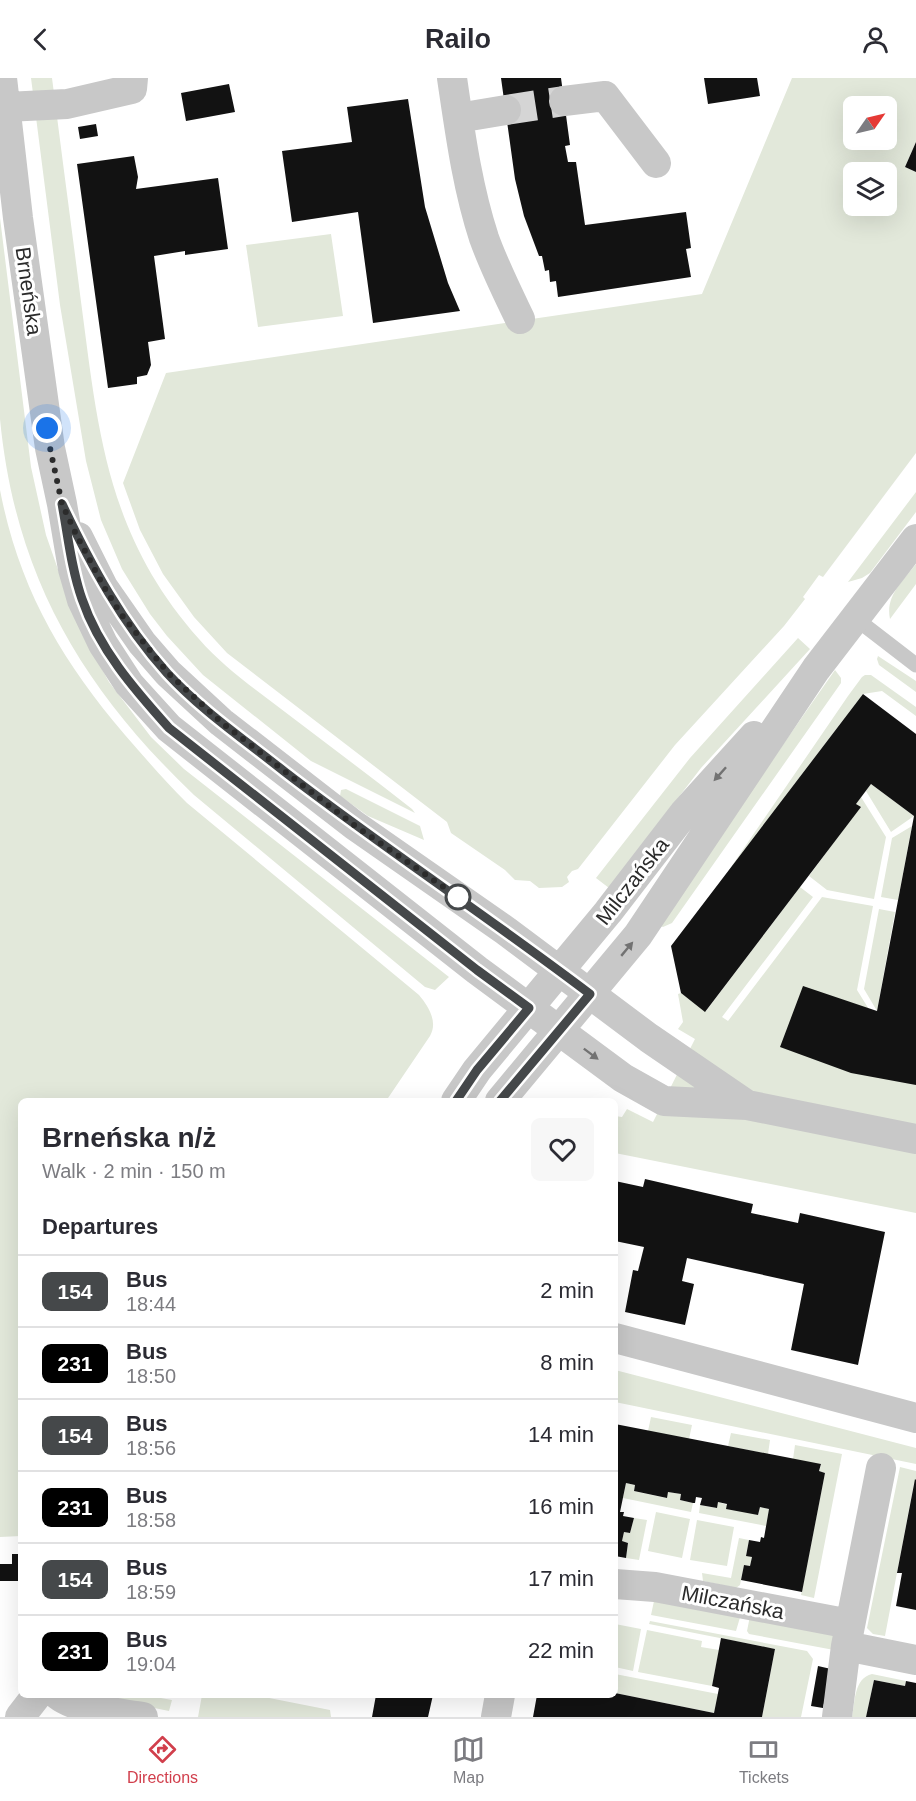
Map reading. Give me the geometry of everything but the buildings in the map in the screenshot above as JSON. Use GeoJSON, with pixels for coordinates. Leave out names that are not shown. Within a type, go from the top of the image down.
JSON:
{"type":"FeatureCollection","features":[{"type":"Feature","properties":{"kind":"street"},"geometry":{"type":"LineString","coordinates":[[4,92],[67,104],[132,89],[132,78]]}},
{"type":"Feature","properties":{"kind":"street"},"geometry":{"type":"LineString","coordinates":[[452,78],[465,166],[484,237],[520,319]]}},
{"type":"Feature","properties":{"kind":"street","name":"Brneńska"},"geometry":{"type":"LineString","coordinates":[[4,92],[18,218],[50,448],[73,569],[82,600],[103,644],[129,684],[169,728],[477,970],[623,1078],[664,1101],[747,1105]]}},
{"type":"Feature","properties":{"kind":"street"},"geometry":{"type":"LineString","coordinates":[[564,101],[605,96],[656,163]]}},
{"type":"Feature","properties":{"kind":"street"},"geometry":{"type":"LineString","coordinates":[[458,118],[506,110]]}},
{"type":"Feature","properties":{"kind":"street","name":"Brneńska"},"geometry":{"type":"LineString","coordinates":[[62,504],[89,559],[121,614],[168,673],[190,695],[221,722],[354,825],[649,1038],[747,1105]]}},
{"type":"Feature","properties":{"kind":"street","name":"Milczańska"},"geometry":{"type":"LineString","coordinates":[[502,1098],[638,935],[816,669],[916,539]]}},
{"type":"Feature","properties":{"kind":"street","name":"Milczańska"},"geometry":{"type":"LineString","coordinates":[[458,1098],[477,1070],[608,912],[685,812],[816,669]]}},
{"type":"Feature","properties":{"kind":"street"},"geometry":{"type":"LineString","coordinates":[[747,1105],[916,1139]]}},
{"type":"Feature","properties":{"kind":"street"},"geometry":{"type":"LineString","coordinates":[[618,1339],[916,1418]]}},
{"type":"Feature","properties":{"kind":"street"},"geometry":{"type":"LineString","coordinates":[[837,1717],[848,1635],[881,1468]]}},
{"type":"Feature","properties":{"kind":"street","name":"Milczańska"},"geometry":{"type":"LineString","coordinates":[[618,1584],[655,1587],[848,1635],[916,1660]]}},
{"type":"Feature","properties":{"kind":"street"},"geometry":{"type":"LineString","coordinates":[[20,1717],[35,1698]]}},
{"type":"Feature","properties":{"kind":"street"},"geometry":{"type":"LineString","coordinates":[[62,1698],[92,1708],[143,1717]]}},
{"type":"Feature","properties":{"kind":"street"},"geometry":{"type":"LineString","coordinates":[[496,1717],[499,1698]]}},
{"type":"Feature","properties":{"kind":"lane"},"geometry":{"type":"LineString","coordinates":[[855,618],[916,665]]}},
{"type":"Feature","properties":{"kind":"shaded area"},"geometry":{"type":"Polygon","coordinates":[[[31,78],[52,78],[86,343],[101,434],[111,477],[125,519],[143,559],[168,599],[199,639],[220,660],[415,813],[311,761],[203,675],[150,614],[122,569],[101,520],[86,461],[60,305],[31,78]]]}},
{"type":"Feature","properties":{"kind":"shaded area"},"geometry":{"type":"Polygon","coordinates":[[[792,78],[916,78],[916,142],[905,167],[916,172],[916,453],[823,577],[819,575],[803,597],[805,599],[784,626],[675,745],[578,869],[572,871],[567,877],[569,882],[562,887],[539,888],[530,881],[515,880],[505,870],[451,833],[447,822],[227,653],[194,617],[163,574],[140,530],[123,483],[166,373],[702,294],[792,78]]]}},
{"type":"Feature","properties":{"kind":"shaded area"},"geometry":{"type":"Polygon","coordinates":[[[0,218],[31,467],[46,535],[61,578],[109,682],[151,737],[184,769],[449,977],[435,990],[425,987],[194,795],[154,755],[119,713],[87,670],[61,626],[38,579],[21,529],[8,476],[0,419],[0,218]]]}},
{"type":"Feature","properties":{"kind":"shaded area"},"geometry":{"type":"Polygon","coordinates":[[[331,234],[343,316],[258,327],[246,245],[331,234]]]}},
{"type":"Feature","properties":{"kind":"shaded area"},"geometry":{"type":"Polygon","coordinates":[[[0,490],[8,526],[31,591],[62,650],[102,707],[187,803],[419,995],[429,1010],[433,1025],[430,1036],[388,1098],[18,1098],[18,1536],[0,1537],[0,490]]]}},
{"type":"Feature","properties":{"kind":"shaded area"},"geometry":{"type":"Polygon","coordinates":[[[916,492],[916,512],[870,573],[848,582],[916,492]]]}},
{"type":"Feature","properties":{"kind":"shaded area"},"geometry":{"type":"Polygon","coordinates":[[[916,564],[916,584],[890,619],[890,603],[893,596],[916,564]]]}},
{"type":"Feature","properties":{"kind":"shaded area"},"geometry":{"type":"Polygon","coordinates":[[[798,638],[810,649],[701,768],[609,888],[596,878],[690,758],[798,638]]]}},
{"type":"Feature","properties":{"kind":"shaded area"},"geometry":{"type":"Polygon","coordinates":[[[878,656],[916,681],[916,692],[879,665],[878,656]]]}},
{"type":"Feature","properties":{"kind":"shaded area"},"geometry":{"type":"Polygon","coordinates":[[[835,670],[841,678],[841,683],[672,923],[663,927],[657,925],[835,670]]]}},
{"type":"Feature","properties":{"kind":"shaded area"},"geometry":{"type":"Polygon","coordinates":[[[865,675],[871,675],[916,707],[916,716],[882,691],[863,694],[729,870],[848,696],[865,675]]]}},
{"type":"Feature","properties":{"kind":"shaded area"},"geometry":{"type":"Polygon","coordinates":[[[871,784],[914,816],[891,832],[866,791],[871,784]]]}},
{"type":"Feature","properties":{"kind":"shaded area"},"geometry":{"type":"Polygon","coordinates":[[[346,789],[420,826],[424,840],[368,816],[340,796],[341,790],[346,789]]]}},
{"type":"Feature","properties":{"kind":"shaded area"},"geometry":{"type":"Polygon","coordinates":[[[861,797],[886,837],[874,899],[827,890],[809,876],[860,807],[856,804],[861,797]]]}},
{"type":"Feature","properties":{"kind":"shaded area"},"geometry":{"type":"Polygon","coordinates":[[[912,826],[898,900],[881,897],[892,838],[912,826]]]}},
{"type":"Feature","properties":{"kind":"shaded area"},"geometry":{"type":"Polygon","coordinates":[[[800,887],[813,897],[722,1017],[728,1021],[822,897],[873,906],[857,990],[916,1085],[916,1213],[618,1154],[618,1116],[622,1117],[627,1109],[653,1122],[695,1039],[678,1029],[683,1022],[678,994],[681,993],[706,1011],[800,887]]]}},
{"type":"Feature","properties":{"kind":"shaded area"},"geometry":{"type":"Polygon","coordinates":[[[879,909],[895,912],[877,1011],[864,989],[879,909]]]}},
{"type":"Feature","properties":{"kind":"shaded area"},"geometry":{"type":"Polygon","coordinates":[[[618,1371],[916,1448],[916,1464],[618,1403],[618,1371]]]}},
{"type":"Feature","properties":{"kind":"shaded area"},"geometry":{"type":"Polygon","coordinates":[[[651,1417],[692,1425],[689,1439],[648,1431],[651,1417]]]}},
{"type":"Feature","properties":{"kind":"shaded area"},"geometry":{"type":"Polygon","coordinates":[[[731,1433],[770,1440],[768,1454],[728,1446],[731,1433]]]}},
{"type":"Feature","properties":{"kind":"shaded area"},"geometry":{"type":"Polygon","coordinates":[[[795,1445],[842,1454],[814,1598],[801,1595],[825,1473],[819,1471],[821,1465],[793,1459],[795,1445]]]}},
{"type":"Feature","properties":{"kind":"shaded area"},"geometry":{"type":"Polygon","coordinates":[[[900,1467],[916,1471],[916,1483],[914,1483],[885,1636],[873,1634],[867,1628],[900,1467]]]}},
{"type":"Feature","properties":{"kind":"shaded area"},"geometry":{"type":"Polygon","coordinates":[[[626,1483],[635,1485],[634,1491],[666,1498],[668,1492],[681,1494],[680,1500],[693,1503],[691,1512],[623,1498],[626,1483]]]}},
{"type":"Feature","properties":{"kind":"shaded area"},"geometry":{"type":"Polygon","coordinates":[[[718,1502],[758,1515],[760,1507],[769,1509],[766,1526],[699,1513],[700,1505],[716,1508],[718,1502]]]}},
{"type":"Feature","properties":{"kind":"shaded area"},"geometry":{"type":"Polygon","coordinates":[[[656,1512],[690,1519],[682,1558],[648,1551],[656,1512]]]}},
{"type":"Feature","properties":{"kind":"shaded area"},"geometry":{"type":"Polygon","coordinates":[[[634,1518],[647,1520],[639,1560],[626,1558],[628,1543],[622,1541],[624,1532],[630,1533],[634,1518]]]}},
{"type":"Feature","properties":{"kind":"shaded area"},"geometry":{"type":"Polygon","coordinates":[[[697,1520],[734,1527],[727,1566],[690,1560],[697,1520]]]}},
{"type":"Feature","properties":{"kind":"shaded area"},"geometry":{"type":"Polygon","coordinates":[[[739,1538],[749,1540],[746,1555],[752,1557],[750,1566],[744,1565],[740,1585],[736,1588],[703,1581],[702,1573],[731,1578],[739,1538]]]}},
{"type":"Feature","properties":{"kind":"shaded area"},"geometry":{"type":"Polygon","coordinates":[[[654,1601],[741,1614],[736,1631],[651,1615],[654,1601]]]}},
{"type":"Feature","properties":{"kind":"shaded area"},"geometry":{"type":"Polygon","coordinates":[[[750,1616],[833,1635],[834,1650],[749,1634],[747,1631],[750,1616]]]}},
{"type":"Feature","properties":{"kind":"shaded area"},"geometry":{"type":"Polygon","coordinates":[[[650,1621],[807,1651],[813,1659],[801,1717],[762,1717],[775,1649],[649,1624],[650,1621]]]}},
{"type":"Feature","properties":{"kind":"shaded area"},"geometry":{"type":"Polygon","coordinates":[[[618,1625],[641,1629],[633,1671],[618,1668],[618,1625]]]}},
{"type":"Feature","properties":{"kind":"shaded area"},"geometry":{"type":"Polygon","coordinates":[[[647,1630],[702,1641],[701,1647],[719,1650],[712,1686],[638,1672],[647,1630]]]}},
{"type":"Feature","properties":{"kind":"shaded area"},"geometry":{"type":"Polygon","coordinates":[[[872,1674],[906,1681],[905,1686],[874,1680],[866,1717],[852,1717],[859,1685],[866,1676],[872,1674]]]}},
{"type":"Feature","properties":{"kind":"shaded area"},"geometry":{"type":"Polygon","coordinates":[[[618,1675],[718,1694],[714,1713],[618,1694],[618,1675]]]}},
{"type":"Feature","properties":{"kind":"shaded area"},"geometry":{"type":"Polygon","coordinates":[[[106,1698],[172,1700],[169,1711],[106,1698]]]}},
{"type":"Feature","properties":{"kind":"shaded area"},"geometry":{"type":"Polygon","coordinates":[[[201,1698],[269,1698],[330,1710],[331,1717],[198,1717],[201,1698]]]}},
{"type":"Feature","properties":{"kind":"tunnel"},"geometry":{"type":"LineString","coordinates":[[506,110],[564,101]]}},
{"type":"Feature","properties":{"kind":"bus line","name":"154"},"geometry":{"type":"LineString","coordinates":[[458,1098],[477,1070],[529,1008],[477,970],[169,728],[129,684],[103,644],[82,600],[73,569],[62,504],[104,587],[121,614],[142,643],[190,695],[221,722],[354,825],[506,931],[590,994],[502,1098]]}},
{"type":"Feature","properties":{"kind":"route"},"geometry":{"type":"LineString","coordinates":[[47,428],[62,504],[76,534],[121,614],[168,673],[221,722],[354,825],[458,897]]}}]}
